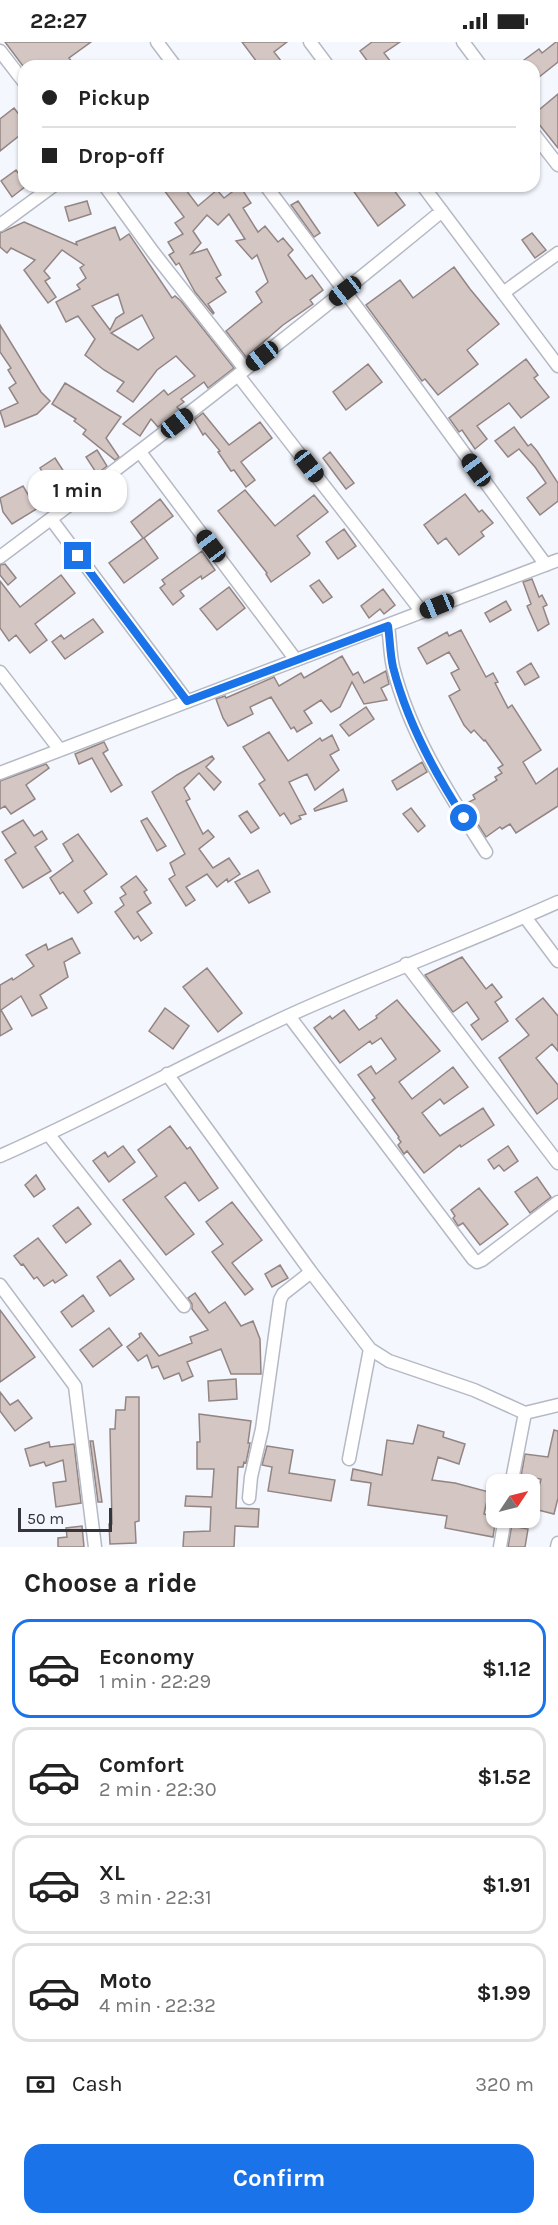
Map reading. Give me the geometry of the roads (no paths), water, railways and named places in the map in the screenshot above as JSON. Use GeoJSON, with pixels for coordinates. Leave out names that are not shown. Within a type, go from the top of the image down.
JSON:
{"type":"FeatureCollection","features":[{"type":"Feature","properties":{"kind":"street"},"geometry":{"type":"LineString","coordinates":[[157,42],[170,60]]}},
{"type":"Feature","properties":{"kind":"street"},"geometry":{"type":"LineString","coordinates":[[310,42],[324,60]]}},
{"type":"Feature","properties":{"kind":"street"},"geometry":{"type":"LineString","coordinates":[[463,42],[476,60]]}},
{"type":"Feature","properties":{"kind":"street"},"geometry":{"type":"LineString","coordinates":[[0,51],[18,74]]}},
{"type":"Feature","properties":{"kind":"street"},"geometry":{"type":"LineString","coordinates":[[540,142],[558,165]]}},
{"type":"Feature","properties":{"kind":"street"},"geometry":{"type":"LineString","coordinates":[[0,225],[44,192]]}},
{"type":"Feature","properties":{"kind":"street"},"geometry":{"type":"LineString","coordinates":[[109,192],[241,372],[422,612]]}},
{"type":"Feature","properties":{"kind":"street"},"geometry":{"type":"LineString","coordinates":[[271,192],[546,565]]}},
{"type":"Feature","properties":{"kind":"street"},"geometry":{"type":"LineString","coordinates":[[428,192],[558,366]]}},
{"type":"Feature","properties":{"kind":"street"},"geometry":{"type":"LineString","coordinates":[[0,557],[140,452],[345,291],[442,211]]}},
{"type":"Feature","properties":{"kind":"street"},"geometry":{"type":"LineString","coordinates":[[503,293],[558,253]]}},
{"type":"Feature","properties":{"kind":"street"},"geometry":{"type":"LineString","coordinates":[[140,452],[296,660]]}},
{"type":"Feature","properties":{"kind":"street"},"geometry":{"type":"LineString","coordinates":[[51,519],[187,701]]}},
{"type":"Feature","properties":{"kind":"street"},"geometry":{"type":"LineString","coordinates":[[0,773],[558,560]]}},
{"type":"Feature","properties":{"kind":"street"},"geometry":{"type":"LineString","coordinates":[[388,626],[393,666],[407,710],[420,740],[442,784],[486,852]]}},
{"type":"Feature","properties":{"kind":"street"},"geometry":{"type":"LineString","coordinates":[[0,672],[60,750]]}},
{"type":"Feature","properties":{"kind":"street"},"geometry":{"type":"LineString","coordinates":[[0,1156],[48,1135],[167,1074],[289,1016],[406,964],[558,902]]}},
{"type":"Feature","properties":{"kind":"street"},"geometry":{"type":"LineString","coordinates":[[525,917],[558,961]]}},
{"type":"Feature","properties":{"kind":"street"},"geometry":{"type":"LineString","coordinates":[[406,964],[558,1163]]}},
{"type":"Feature","properties":{"kind":"street"},"geometry":{"type":"LineString","coordinates":[[289,1016],[472,1259],[477,1262],[482,1260],[558,1202]]}},
{"type":"Feature","properties":{"kind":"street"},"geometry":{"type":"LineString","coordinates":[[167,1074],[370,1349],[388,1361],[474,1390],[525,1413],[558,1406]]}},
{"type":"Feature","properties":{"kind":"street"},"geometry":{"type":"LineString","coordinates":[[48,1135],[184,1306]]}},
{"type":"Feature","properties":{"kind":"street"},"geometry":{"type":"LineString","coordinates":[[249,1498],[251,1477],[262,1429],[280,1300],[283,1294],[311,1272]]}},
{"type":"Feature","properties":{"kind":"street"},"geometry":{"type":"LineString","coordinates":[[0,1285],[75,1386],[94,1547]]}},
{"type":"Feature","properties":{"kind":"street"},"geometry":{"type":"LineString","coordinates":[[349,1459],[370,1349]]}},
{"type":"Feature","properties":{"kind":"street"},"geometry":{"type":"LineString","coordinates":[[513,1474],[525,1413]]}},
{"type":"Feature","properties":{"kind":"street"},"geometry":{"type":"LineString","coordinates":[[500,1547],[503,1528]]}}]}
